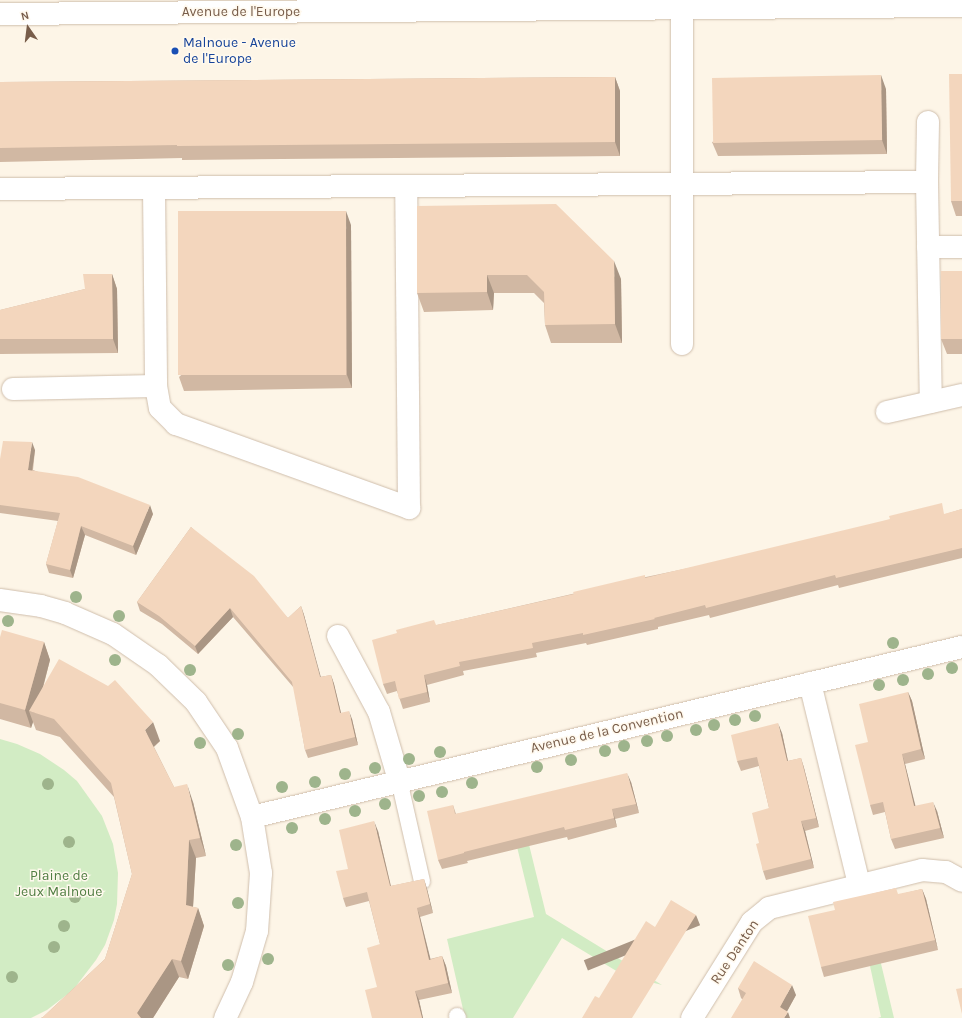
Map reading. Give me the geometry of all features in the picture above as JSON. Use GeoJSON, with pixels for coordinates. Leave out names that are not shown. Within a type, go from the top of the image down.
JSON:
{"type":"FeatureCollection","features":[{"type":"Feature","properties":{"kind":"street","name":"Avenue de l'Europe"},"geometry":{"type":"LineString","coordinates":[[0,14],[644,5],[682,9],[962,6]]}},
{"type":"Feature","properties":{"kind":"street"},"geometry":{"type":"LineString","coordinates":[[682,9],[682,344]]}},
{"type":"Feature","properties":{"kind":"street"},"geometry":{"type":"LineString","coordinates":[[928,122],[927,182],[931,402]]}},
{"type":"Feature","properties":{"kind":"street"},"geometry":{"type":"LineString","coordinates":[[0,189],[927,182]]}},
{"type":"Feature","properties":{"kind":"street"},"geometry":{"type":"LineString","coordinates":[[154,188],[156,386],[160,408],[176,424],[410,508],[406,186]]}},
{"type":"Feature","properties":{"kind":"street"},"geometry":{"type":"LineString","coordinates":[[928,247],[962,247]]}},
{"type":"Feature","properties":{"kind":"street"},"geometry":{"type":"LineString","coordinates":[[14,389],[156,386]]}},
{"type":"Feature","properties":{"kind":"street"},"geometry":{"type":"LineString","coordinates":[[887,412],[962,395]]}},
{"type":"Feature","properties":{"kind":"street"},"geometry":{"type":"LineString","coordinates":[[0,600],[41,606],[65,613],[113,634],[158,665],[196,702],[228,748],[252,817],[261,873],[257,931],[242,982],[225,1018]]}},
{"type":"Feature","properties":{"kind":"street"},"geometry":{"type":"LineString","coordinates":[[338,636],[379,712],[399,780]]}},
{"type":"Feature","properties":{"kind":"street","name":"Avenue de la Convention"},"geometry":{"type":"LineString","coordinates":[[252,817],[399,780],[962,647]]}},
{"type":"Feature","properties":{"kind":"street"},"geometry":{"type":"LineString","coordinates":[[810,683],[860,884]]}},
{"type":"Feature","properties":{"kind":"street","name":"Rue Danton"},"geometry":{"type":"LineString","coordinates":[[692,1018],[752,922],[768,908],[860,884],[922,870],[946,872],[962,881]]}},
{"type":"Feature","properties":{"kind":"lane"},"geometry":{"type":"LineString","coordinates":[[399,780],[422,881]]}},
{"type":"Feature","properties":{"kind":"green space","name":"Plaine de Jeux Malnoue"},"geometry":{"type":"Polygon","coordinates":[[[0,739],[17,744],[40,754],[64,770],[77,781],[102,816],[113,844],[118,873],[117,904],[114,920],[105,945],[96,960],[73,990],[47,1010],[31,1018],[0,1018],[0,739]]]}},
{"type":"Feature","properties":{"kind":"green space"},"geometry":{"type":"Polygon","coordinates":[[[523,820],[546,914],[662,985],[623,975],[562,938],[513,1018],[465,1018],[447,939],[534,917],[511,822],[523,820]]]}},
{"type":"Feature","properties":{"kind":"green space"},"geometry":{"type":"Polygon","coordinates":[[[867,905],[894,1018],[878,1018],[881,1017],[870,966],[867,905]]]}},
{"type":"Feature","properties":{"kind":"building"},"geometry":{"type":"Polygon","coordinates":[[[949,74],[962,74],[962,201],[951,201],[949,74]]]}},
{"type":"Feature","properties":{"kind":"building"},"geometry":{"type":"Polygon","coordinates":[[[881,75],[882,140],[713,143],[712,78],[881,75]]]}},
{"type":"Feature","properties":{"kind":"building"},"geometry":{"type":"Polygon","coordinates":[[[615,77],[615,142],[177,145],[0,148],[0,82],[615,77]]]}},
{"type":"Feature","properties":{"kind":"building"},"geometry":{"type":"Polygon","coordinates":[[[556,204],[614,261],[615,324],[545,325],[544,292],[527,275],[487,275],[487,292],[417,293],[417,206],[556,204]]]}},
{"type":"Feature","properties":{"kind":"building"},"geometry":{"type":"Polygon","coordinates":[[[178,211],[346,211],[346,375],[178,375],[178,211]]]}},
{"type":"Feature","properties":{"kind":"building"},"geometry":{"type":"Polygon","coordinates":[[[941,271],[962,271],[962,339],[941,339],[941,271]]]}},
{"type":"Feature","properties":{"kind":"building"},"geometry":{"type":"Polygon","coordinates":[[[83,274],[112,274],[113,339],[0,339],[0,310],[85,289],[83,274]]]}},
{"type":"Feature","properties":{"kind":"building"},"geometry":{"type":"Polygon","coordinates":[[[3,441],[32,442],[28,470],[78,477],[150,505],[133,546],[81,526],[70,570],[46,564],[60,513],[0,505],[0,459],[3,441]]]}},
{"type":"Feature","properties":{"kind":"building"},"geometry":{"type":"Polygon","coordinates":[[[942,503],[944,514],[962,509],[962,548],[836,578],[835,575],[706,608],[705,605],[654,618],[655,619],[583,635],[583,633],[532,643],[533,648],[459,662],[460,666],[424,675],[427,692],[399,699],[395,681],[383,684],[372,640],[397,633],[396,630],[434,620],[436,625],[574,594],[573,592],[645,575],[645,578],[890,519],[889,516],[942,503]]]}},
{"type":"Feature","properties":{"kind":"building"},"geometry":{"type":"Polygon","coordinates":[[[191,527],[254,576],[288,618],[301,606],[320,677],[331,675],[340,713],[349,711],[355,737],[305,750],[292,682],[230,608],[195,646],[159,616],[137,602],[191,527]]]}},
{"type":"Feature","properties":{"kind":"building"},"geometry":{"type":"Polygon","coordinates":[[[2,630],[44,642],[25,710],[0,703],[0,637],[2,630]]]}},
{"type":"Feature","properties":{"kind":"building"},"geometry":{"type":"Polygon","coordinates":[[[59,659],[108,686],[115,680],[153,722],[145,730],[174,787],[187,784],[200,838],[189,840],[186,905],[198,908],[181,961],[172,959],[137,1013],[141,1018],[41,1018],[105,959],[132,874],[111,783],[54,719],[29,711],[59,659]]]}},
{"type":"Feature","properties":{"kind":"building"},"geometry":{"type":"Polygon","coordinates":[[[908,692],[921,749],[902,754],[914,806],[933,802],[940,828],[891,839],[883,802],[870,805],[855,745],[868,742],[859,704],[908,692]]]}},
{"type":"Feature","properties":{"kind":"building"},"geometry":{"type":"Polygon","coordinates":[[[778,723],[787,761],[801,758],[816,818],[801,821],[811,859],[763,871],[756,844],[759,843],[752,813],[769,808],[757,757],[737,761],[731,735],[778,723]]]}},
{"type":"Feature","properties":{"kind":"building"},"geometry":{"type":"Polygon","coordinates":[[[627,773],[636,804],[612,809],[614,818],[565,830],[564,827],[438,860],[427,811],[453,805],[455,814],[627,773]]]}},
{"type":"Feature","properties":{"kind":"building"},"geometry":{"type":"Polygon","coordinates":[[[374,821],[390,886],[424,879],[430,904],[417,908],[429,960],[442,956],[448,983],[415,991],[422,1018],[372,1018],[365,990],[377,987],[367,948],[380,944],[367,892],[343,898],[336,871],[348,869],[339,830],[374,821]]]}},
{"type":"Feature","properties":{"kind":"building"},"geometry":{"type":"Polygon","coordinates":[[[896,888],[898,894],[922,889],[935,940],[821,967],[808,916],[835,910],[833,902],[896,888]]]}},
{"type":"Feature","properties":{"kind":"building"},"geometry":{"type":"Polygon","coordinates":[[[671,900],[696,915],[632,1018],[582,1018],[595,996],[599,998],[646,921],[655,927],[671,900]]]}},
{"type":"Feature","properties":{"kind":"building"},"geometry":{"type":"Polygon","coordinates":[[[754,961],[792,985],[780,1007],[788,1012],[784,1018],[731,1018],[746,993],[738,988],[754,961]]]}},
{"type":"Feature","properties":{"kind":"building"},"geometry":{"type":"Polygon","coordinates":[[[962,988],[962,1014],[956,989],[962,988]]]}},
{"type":"Feature","properties":{"kind":"place","name":"Malnoue - Avenue de l'Europe"},"geometry":{"type":"Point","coordinates":[175,51]}}]}
